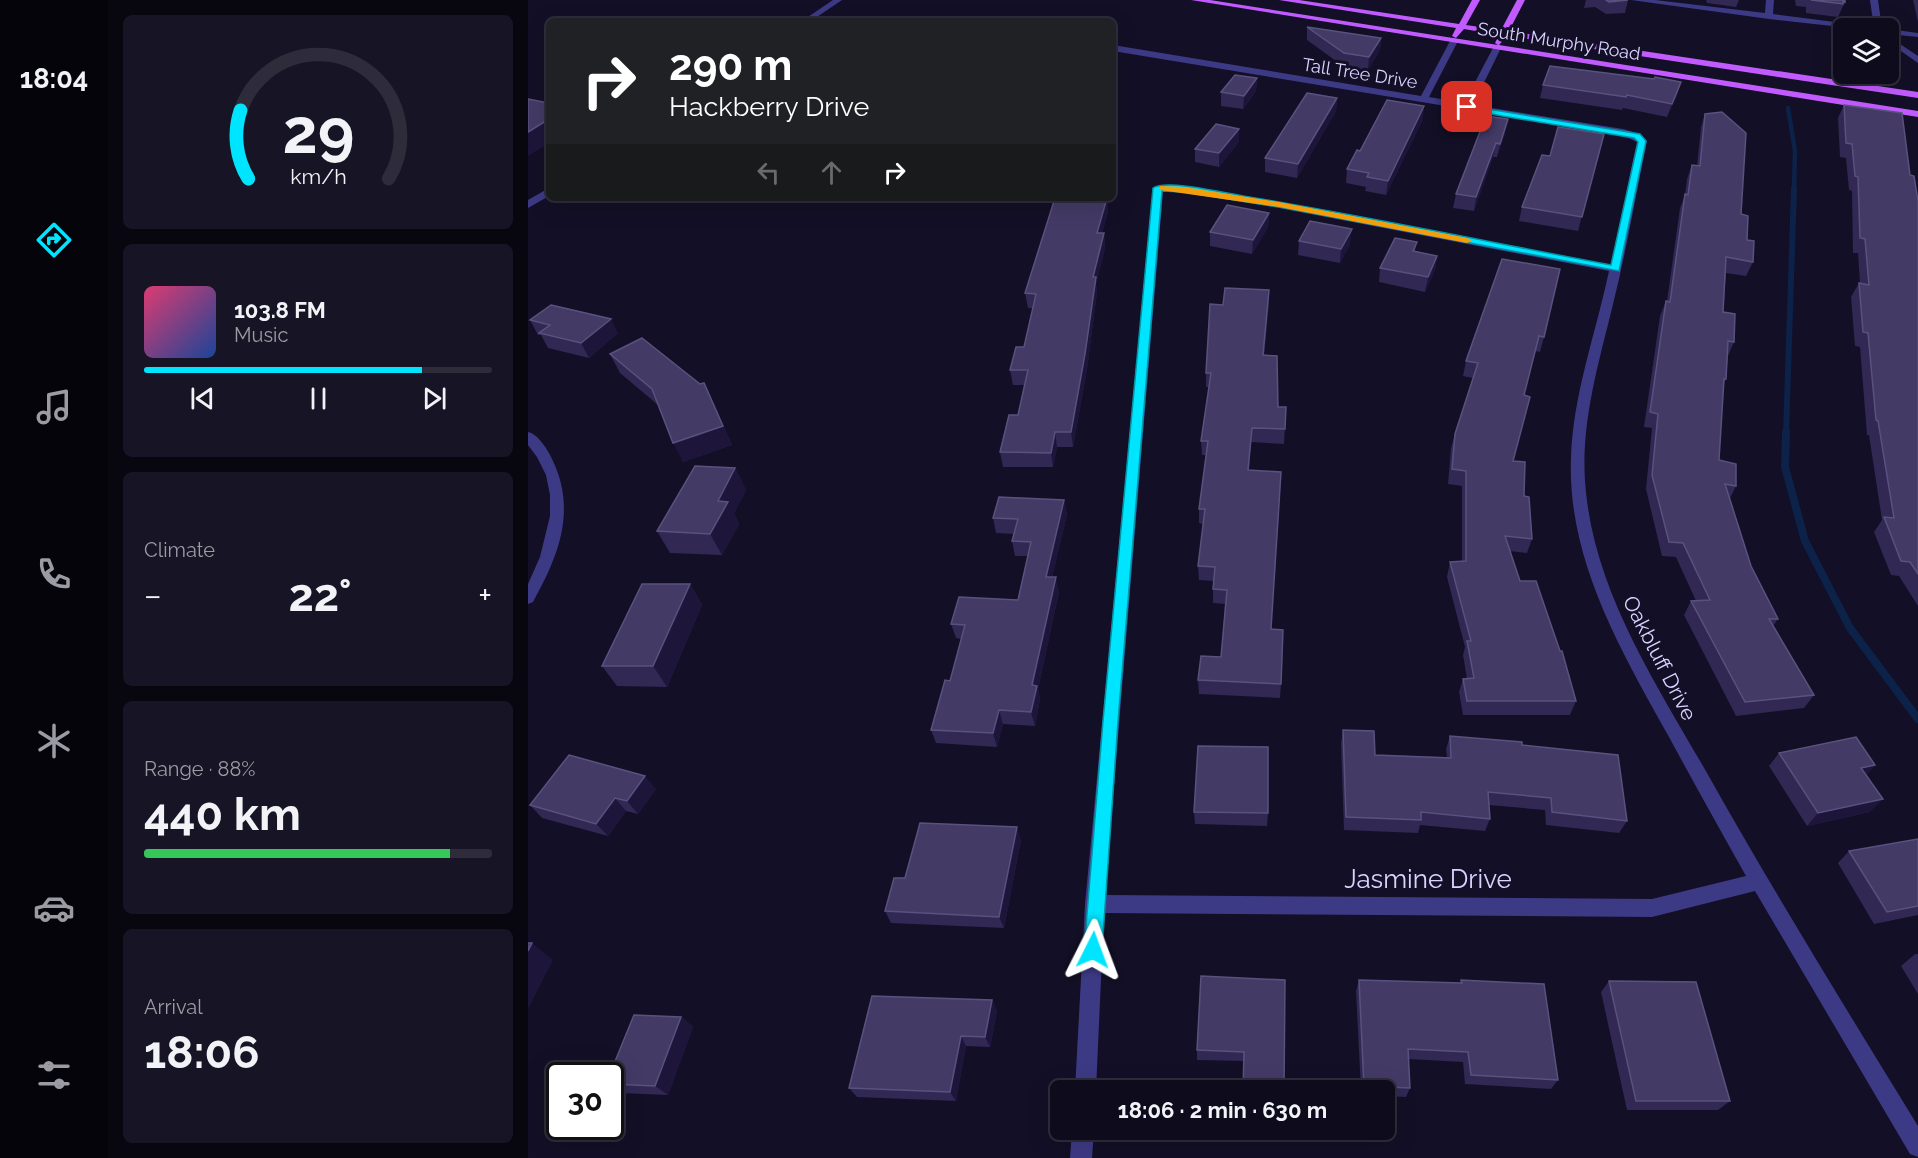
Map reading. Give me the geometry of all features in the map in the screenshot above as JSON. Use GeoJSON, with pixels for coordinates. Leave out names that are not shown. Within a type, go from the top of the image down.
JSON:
{"type":"FeatureCollection","features":[{"type":"Feature","properties":{"kind":"main road","name":"South Murphy Road"},"geometry":{"type":"LineString","coordinates":[[1195,0],[1918,114]]}},
{"type":"Feature","properties":{"kind":"main road","name":"South Murphy Road"},"geometry":{"type":"LineString","coordinates":[[1283,0],[1918,95]]}},
{"type":"Feature","properties":{"kind":"main road"},"geometry":{"type":"LineString","coordinates":[[1454,42],[1476,0]]}},
{"type":"Feature","properties":{"kind":"main road"},"geometry":{"type":"LineString","coordinates":[[1497,48],[1521,0]]}},
{"type":"Feature","properties":{"kind":"street"},"geometry":{"type":"LineString","coordinates":[[811,18],[838,0]]}},
{"type":"Feature","properties":{"kind":"street"},"geometry":{"type":"LineString","coordinates":[[1635,0],[1833,24]]}},
{"type":"Feature","properties":{"kind":"street"},"geometry":{"type":"LineString","coordinates":[[1769,17],[1770,0]]}},
{"type":"Feature","properties":{"kind":"street"},"geometry":{"type":"LineString","coordinates":[[1874,0],[1877,18]]}},
{"type":"Feature","properties":{"kind":"street"},"geometry":{"type":"LineString","coordinates":[[1899,32],[1918,35]]}},
{"type":"Feature","properties":{"kind":"street"},"geometry":{"type":"LineString","coordinates":[[1423,100],[1454,42]]}},
{"type":"Feature","properties":{"kind":"street"},"geometry":{"type":"LineString","coordinates":[[1899,46],[1918,60]]}},
{"type":"Feature","properties":{"kind":"street"},"geometry":{"type":"LineString","coordinates":[[1467,107],[1497,48]]}},
{"type":"Feature","properties":{"kind":"street","name":"Tall Tree Drive"},"geometry":{"type":"LineString","coordinates":[[1116,49],[1637,136]]}},
{"type":"Feature","properties":{"kind":"street","name":"Oakbluff Drive"},"geometry":{"type":"LineString","coordinates":[[1637,136],[1642,141],[1616,269],[1582,406],[1578,435],[1578,483],[1587,543],[1615,624],[1757,882],[1918,1146]]}},
{"type":"Feature","properties":{"kind":"street"},"geometry":{"type":"LineString","coordinates":[[1086,1080],[1095,904],[1158,188],[1184,189],[1279,205],[1616,269]]}},
{"type":"Feature","properties":{"kind":"street"},"geometry":{"type":"LineString","coordinates":[[528,205],[546,193]]}},
{"type":"Feature","properties":{"kind":"street"},"geometry":{"type":"LineString","coordinates":[[528,436],[544,454],[554,477],[558,513],[555,539],[528,598]]}},
{"type":"Feature","properties":{"kind":"street","name":"Jasmine Drive"},"geometry":{"type":"LineString","coordinates":[[1095,904],[1652,908],[1757,882]]}},
{"type":"Feature","properties":{"kind":"street"},"geometry":{"type":"LineString","coordinates":[[1081,1158],[1082,1140]]}},
{"type":"Feature","properties":{"kind":"building"},"geometry":{"type":"Polygon","coordinates":[[[1811,0],[1845,0],[1845,2],[1843,1],[1843,4],[1811,0]]]}},
{"type":"Feature","properties":{"kind":"building"},"geometry":{"type":"Polygon","coordinates":[[[1307,27],[1381,38],[1369,57],[1344,53],[1307,27]]]}},
{"type":"Feature","properties":{"kind":"building"},"geometry":{"type":"Polygon","coordinates":[[[1550,66],[1654,79],[1655,77],[1681,82],[1672,104],[1627,95],[1626,97],[1543,85],[1550,66]]]}},
{"type":"Feature","properties":{"kind":"building"},"geometry":{"type":"Polygon","coordinates":[[[1235,75],[1257,78],[1244,96],[1221,92],[1235,75]]]}},
{"type":"Feature","properties":{"kind":"building"},"geometry":{"type":"Polygon","coordinates":[[[1307,93],[1337,98],[1298,164],[1265,158],[1307,93]]]}},
{"type":"Feature","properties":{"kind":"building"},"geometry":{"type":"Polygon","coordinates":[[[528,99],[546,102],[546,121],[528,132],[528,99]]]}},
{"type":"Feature","properties":{"kind":"building"},"geometry":{"type":"Polygon","coordinates":[[[1387,100],[1424,106],[1388,181],[1367,177],[1369,173],[1347,169],[1357,150],[1360,151],[1387,100]]]}},
{"type":"Feature","properties":{"kind":"building"},"geometry":{"type":"Polygon","coordinates":[[[1844,105],[1902,113],[1910,175],[1914,176],[1918,201],[1918,574],[1910,562],[1901,561],[1884,517],[1894,518],[1876,420],[1868,333],[1863,332],[1859,283],[1869,285],[1865,239],[1860,238],[1858,177],[1855,176],[1852,144],[1846,143],[1844,105]]]}},
{"type":"Feature","properties":{"kind":"building"},"geometry":{"type":"Polygon","coordinates":[[[1722,112],[1746,133],[1741,214],[1748,216],[1747,240],[1754,241],[1753,262],[1726,257],[1723,312],[1735,314],[1734,342],[1728,341],[1719,460],[1736,464],[1736,486],[1725,484],[1751,566],[1778,619],[1769,619],[1814,695],[1745,702],[1691,601],[1710,600],[1683,543],[1669,542],[1652,475],[1658,414],[1650,412],[1666,301],[1670,302],[1685,194],[1688,195],[1692,165],[1700,166],[1705,114],[1722,112]]]}},
{"type":"Feature","properties":{"kind":"building"},"geometry":{"type":"Polygon","coordinates":[[[1486,116],[1508,119],[1500,144],[1496,143],[1476,197],[1456,194],[1486,116]]]}},
{"type":"Feature","properties":{"kind":"building"},"geometry":{"type":"Polygon","coordinates":[[[1216,124],[1239,129],[1219,153],[1195,149],[1216,124]]]}},
{"type":"Feature","properties":{"kind":"building"},"geometry":{"type":"Polygon","coordinates":[[[1558,127],[1604,134],[1582,217],[1522,207],[1542,155],[1550,156],[1558,127]]]}},
{"type":"Feature","properties":{"kind":"building"},"geometry":{"type":"Polygon","coordinates":[[[1054,201],[1106,201],[1097,233],[1104,233],[1093,277],[1096,277],[1071,432],[1055,432],[1051,453],[1000,452],[1009,415],[1018,415],[1028,370],[1010,370],[1016,347],[1024,347],[1036,294],[1025,293],[1054,201]]]}},
{"type":"Feature","properties":{"kind":"building"},"geometry":{"type":"Polygon","coordinates":[[[1227,205],[1269,213],[1253,240],[1210,232],[1227,205]]]}},
{"type":"Feature","properties":{"kind":"building"},"geometry":{"type":"Polygon","coordinates":[[[1310,221],[1352,229],[1341,249],[1299,241],[1310,221]]]}},
{"type":"Feature","properties":{"kind":"building"},"geometry":{"type":"Polygon","coordinates":[[[1395,238],[1417,242],[1413,251],[1437,256],[1428,277],[1380,268],[1395,238]]]}},
{"type":"Feature","properties":{"kind":"building"},"geometry":{"type":"Polygon","coordinates":[[[1502,259],[1560,269],[1544,337],[1539,336],[1524,395],[1530,397],[1513,461],[1525,462],[1524,496],[1529,497],[1532,539],[1505,536],[1520,581],[1536,581],[1560,651],[1562,651],[1576,701],[1467,701],[1463,679],[1474,678],[1467,641],[1471,641],[1450,562],[1466,561],[1466,471],[1452,469],[1455,434],[1478,363],[1466,361],[1502,259]]]}},
{"type":"Feature","properties":{"kind":"building"},"geometry":{"type":"Polygon","coordinates":[[[1225,288],[1269,290],[1263,355],[1277,356],[1278,407],[1286,407],[1285,429],[1252,428],[1248,470],[1281,472],[1271,629],[1283,630],[1281,684],[1198,680],[1201,656],[1221,657],[1227,590],[1213,589],[1215,567],[1198,566],[1205,509],[1199,509],[1208,441],[1201,441],[1211,373],[1206,373],[1210,304],[1223,305],[1225,288]]]}},
{"type":"Feature","properties":{"kind":"building"},"geometry":{"type":"Polygon","coordinates":[[[551,305],[611,319],[581,343],[539,333],[550,325],[530,320],[551,305]]]}},
{"type":"Feature","properties":{"kind":"building"},"geometry":{"type":"Polygon","coordinates":[[[642,338],[700,384],[704,383],[723,426],[673,443],[652,389],[610,354],[642,338]]]}},
{"type":"Feature","properties":{"kind":"building"},"geometry":{"type":"Polygon","coordinates":[[[695,466],[735,468],[718,501],[728,502],[710,534],[657,531],[695,466]]]}},
{"type":"Feature","properties":{"kind":"building"},"geometry":{"type":"Polygon","coordinates":[[[999,497],[1064,500],[1046,577],[1056,577],[1032,685],[1037,686],[1031,712],[999,710],[993,733],[931,730],[945,680],[950,681],[965,625],[951,624],[959,597],[1018,600],[1031,542],[1012,541],[1018,519],[993,518],[999,497]]]}},
{"type":"Feature","properties":{"kind":"building"},"geometry":{"type":"Polygon","coordinates":[[[642,584],[690,584],[653,666],[602,666],[642,584]]]}},
{"type":"Feature","properties":{"kind":"building"},"geometry":{"type":"Polygon","coordinates":[[[1343,730],[1374,731],[1375,755],[1451,758],[1450,736],[1522,742],[1522,745],[1618,755],[1627,821],[1552,812],[1551,798],[1488,792],[1490,819],[1421,812],[1421,820],[1346,817],[1343,730]]]}},
{"type":"Feature","properties":{"kind":"building"},"geometry":{"type":"Polygon","coordinates":[[[1856,737],[1875,765],[1861,768],[1883,799],[1818,813],[1779,753],[1856,737]]]}},
{"type":"Feature","properties":{"kind":"building"},"geometry":{"type":"Polygon","coordinates":[[[1198,746],[1268,747],[1268,813],[1194,812],[1198,746]]]}},
{"type":"Feature","properties":{"kind":"building"},"geometry":{"type":"Polygon","coordinates":[[[569,755],[645,776],[627,801],[615,798],[596,824],[530,805],[569,755]]]}},
{"type":"Feature","properties":{"kind":"building"},"geometry":{"type":"Polygon","coordinates":[[[920,823],[1017,827],[999,917],[885,911],[894,878],[905,878],[920,823]]]}},
{"type":"Feature","properties":{"kind":"building"},"geometry":{"type":"Polygon","coordinates":[[[1918,839],[1918,906],[1887,912],[1849,851],[1918,839]]]}},
{"type":"Feature","properties":{"kind":"building"},"geometry":{"type":"Polygon","coordinates":[[[1201,976],[1285,980],[1284,1080],[1243,1080],[1244,1052],[1197,1050],[1201,976]]]}},
{"type":"Feature","properties":{"kind":"building"},"geometry":{"type":"Polygon","coordinates":[[[1359,980],[1462,983],[1461,980],[1544,984],[1558,1080],[1471,1075],[1468,1052],[1408,1049],[1410,1088],[1395,1087],[1395,1080],[1364,1080],[1359,980]]]}},
{"type":"Feature","properties":{"kind":"building"},"geometry":{"type":"Polygon","coordinates":[[[1609,981],[1696,982],[1730,1101],[1636,1101],[1609,981]]]}},
{"type":"Feature","properties":{"kind":"building"},"geometry":{"type":"Polygon","coordinates":[[[872,996],[992,1000],[985,1037],[961,1036],[950,1092],[849,1088],[872,996]]]}},
{"type":"Feature","properties":{"kind":"building"},"geometry":{"type":"Polygon","coordinates":[[[634,1015],[681,1017],[655,1086],[624,1085],[624,1062],[615,1062],[634,1015]]]}},
{"type":"Feature","properties":{"kind":"waterway"},"geometry":{"type":"LineString","coordinates":[[1788,108],[1795,151],[1794,189]]}},
{"type":"Feature","properties":{"kind":"waterway"},"geometry":{"type":"LineString","coordinates":[[1786,433],[1794,188]]}},
{"type":"Feature","properties":{"kind":"waterway"},"geometry":{"type":"LineString","coordinates":[[1786,432],[1785,467],[1805,541],[1850,628],[1918,719]]}},
{"type":"Feature","properties":{"kind":"slow traffic"},"geometry":{"type":"LineString","coordinates":[[1163,188],[1184,189],[1279,205],[1467,241]]}},
{"type":"Feature","properties":{"kind":"route"},"geometry":{"type":"LineString","coordinates":[[1093,950],[1110,721],[1158,188],[1184,189],[1279,205],[1616,269],[1642,141],[1637,136],[1623,132],[1467,107]]}}]}
